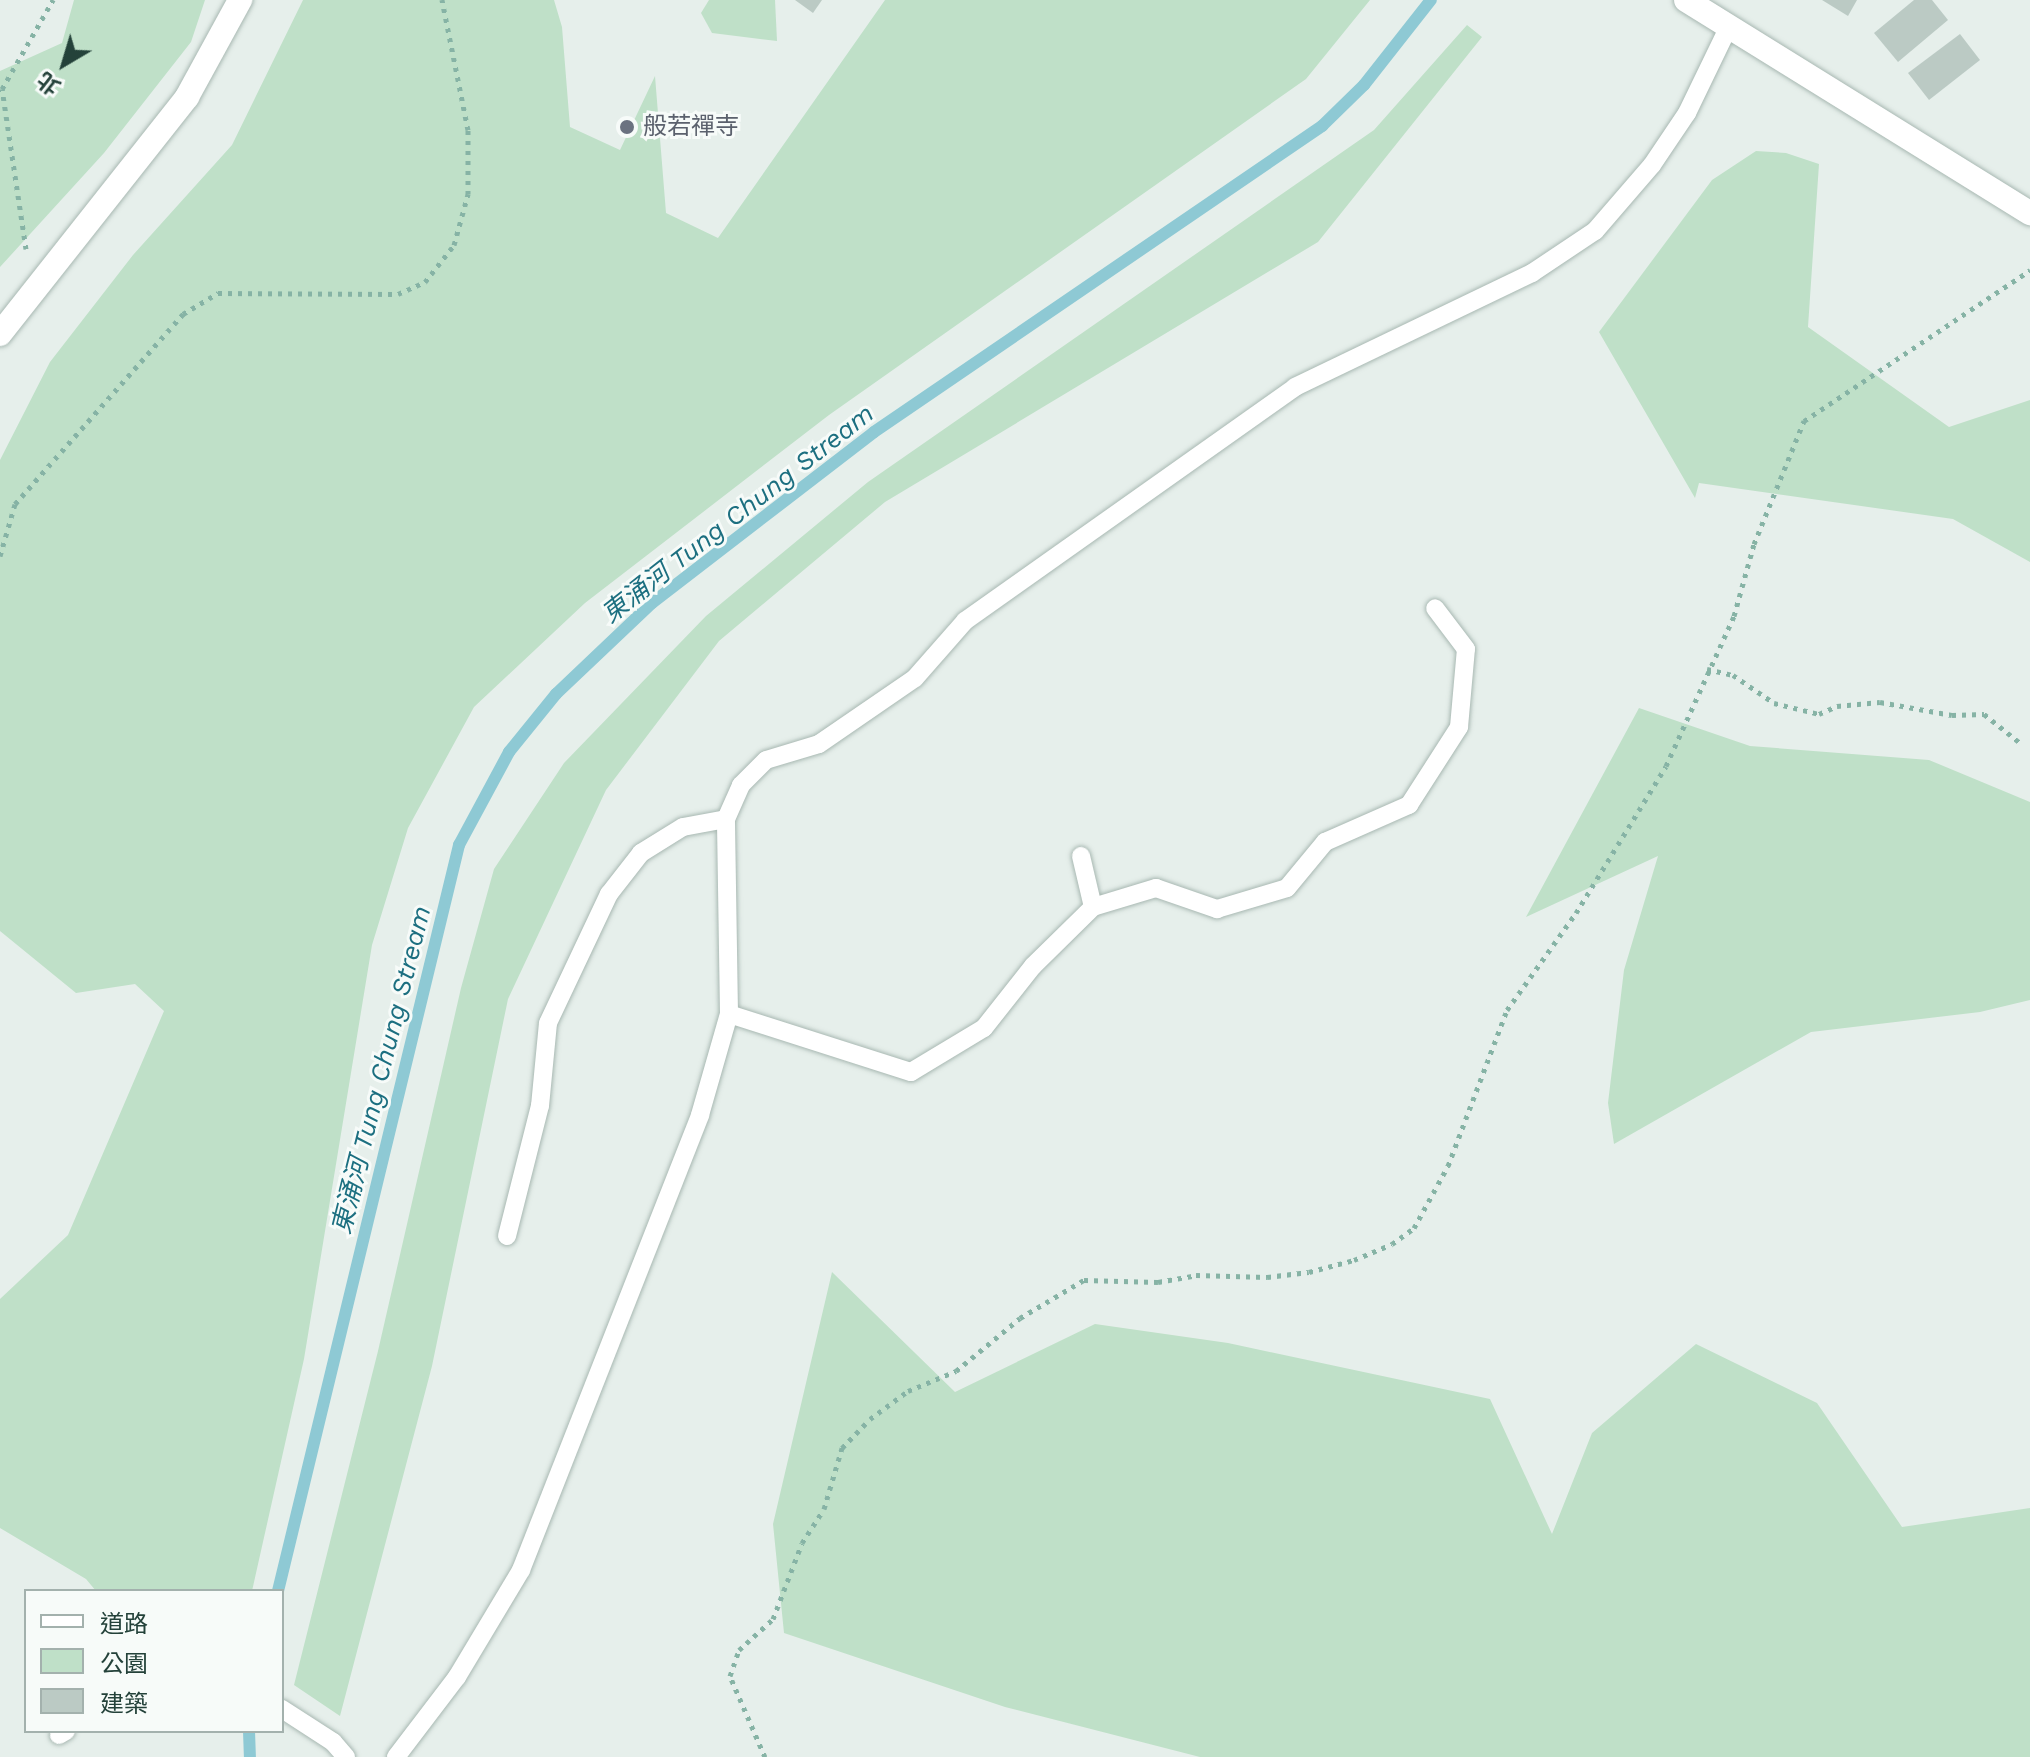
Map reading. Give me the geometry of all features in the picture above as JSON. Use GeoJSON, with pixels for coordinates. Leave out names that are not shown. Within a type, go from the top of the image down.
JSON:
{"type":"FeatureCollection","features":[{"type":"Feature","properties":{"kind":"main road"},"geometry":{"type":"LineString","coordinates":[[0,334],[187,97],[240,0]]}},
{"type":"Feature","properties":{"kind":"main road"},"geometry":{"type":"LineString","coordinates":[[1686,0],[2030,213]]}},
{"type":"Feature","properties":{"kind":"lane"},"geometry":{"type":"LineString","coordinates":[[396,1757],[457,1677],[521,1570],[700,1115],[729,1014],[726,819],[741,785],[766,760],[819,744],[915,678],[965,621],[1295,387],[1532,273],[1595,231],[1652,165],[1687,113],[1729,26]]}},
{"type":"Feature","properties":{"kind":"lane"},"geometry":{"type":"LineString","coordinates":[[729,1014],[911,1072],[984,1028],[1033,966],[1093,907],[1156,888],[1217,909],[1287,888],[1325,842],[1409,805],[1459,727],[1466,649],[1435,608]]}},
{"type":"Feature","properties":{"kind":"lane"},"geometry":{"type":"LineString","coordinates":[[507,1236],[540,1106],[548,1023],[609,894],[641,853],[683,827],[726,819]]}},
{"type":"Feature","properties":{"kind":"lane"},"geometry":{"type":"LineString","coordinates":[[1081,856],[1093,907]]}},
{"type":"Feature","properties":{"kind":"lane"},"geometry":{"type":"LineString","coordinates":[[284,1710],[333,1742],[346,1757]]}},
{"type":"Feature","properties":{"kind":"path"},"geometry":{"type":"LineString","coordinates":[[33,290],[2,89],[53,0]]}},
{"type":"Feature","properties":{"kind":"path"},"geometry":{"type":"LineString","coordinates":[[0,556],[15,504],[183,314],[218,293],[398,294],[425,282],[454,245],[468,194],[468,130],[442,0]]}},
{"type":"Feature","properties":{"kind":"path"},"geometry":{"type":"LineString","coordinates":[[765,1757],[730,1676],[739,1650],[773,1619],[802,1543],[824,1509],[842,1448],[908,1391],[956,1371],[1020,1318],[1084,1280],[1158,1282],[1196,1275],[1267,1277],[1309,1272],[1354,1260],[1414,1228],[1448,1166],[1507,1010],[1641,810],[1734,616],[1754,544],[1804,421],[2030,270]]}},
{"type":"Feature","properties":{"kind":"path"},"geometry":{"type":"LineString","coordinates":[[1707,669],[1733,675],[1774,703],[1819,714],[1837,706],[1880,702],[1952,715],[1984,714],[2019,742]]}},
{"type":"Feature","properties":{"kind":"green space"},"geometry":{"type":"Polygon","coordinates":[[[74,0],[205,0],[191,42],[104,153],[0,267],[0,71],[62,43],[74,0]]]}},
{"type":"Feature","properties":{"kind":"green space"},"geometry":{"type":"Polygon","coordinates":[[[303,0],[554,0],[562,27],[570,127],[620,150],[655,76],[666,213],[718,238],[885,0],[1370,0],[1306,79],[829,415],[585,603],[474,707],[408,828],[372,945],[304,1359],[252,1589],[94,1589],[86,1579],[0,1528],[0,1299],[68,1235],[164,1011],[135,984],[76,993],[0,931],[0,460],[50,362],[133,255],[232,145],[303,0]]]}},
{"type":"Feature","properties":{"kind":"green space"},"geometry":{"type":"Polygon","coordinates":[[[709,0],[775,0],[777,41],[712,33],[701,13],[709,0]]]}},
{"type":"Feature","properties":{"kind":"green space"},"geometry":{"type":"Polygon","coordinates":[[[1467,25],[1482,37],[1318,242],[885,502],[719,641],[606,790],[508,999],[432,1366],[340,1716],[294,1685],[378,1351],[461,988],[494,869],[564,763],[706,616],[868,482],[1374,130],[1467,25]]]}},
{"type":"Feature","properties":{"kind":"green space"},"geometry":{"type":"Polygon","coordinates":[[[1756,151],[1786,153],[1819,164],[1808,327],[1949,427],[2030,400],[2030,562],[1953,519],[1699,483],[1695,498],[1599,332],[1712,180],[1756,151]]]}},
{"type":"Feature","properties":{"kind":"green space"},"geometry":{"type":"Polygon","coordinates":[[[1639,708],[1750,746],[1929,760],[2030,802],[2030,1000],[1980,1012],[1811,1032],[1614,1144],[1608,1103],[1624,970],[1658,856],[1526,917],[1639,708]]]}},
{"type":"Feature","properties":{"kind":"green space"},"geometry":{"type":"Polygon","coordinates":[[[832,1272],[955,1392],[1095,1324],[1228,1343],[1490,1399],[1552,1534],[1592,1433],[1696,1344],[1817,1403],[1902,1527],[2030,1508],[2030,1757],[1200,1757],[1005,1707],[784,1633],[773,1524],[832,1272]]]}},
{"type":"Feature","properties":{"kind":"building"},"geometry":{"type":"Polygon","coordinates":[[[795,0],[822,0],[813,13],[795,0]]]}},
{"type":"Feature","properties":{"kind":"building"},"geometry":{"type":"Polygon","coordinates":[[[1822,0],[1857,0],[1848,16],[1822,0]]]}},
{"type":"Feature","properties":{"kind":"building"},"geometry":{"type":"Polygon","coordinates":[[[1914,0],[1932,0],[1948,20],[1898,62],[1874,33],[1914,0]]]}},
{"type":"Feature","properties":{"kind":"building"},"geometry":{"type":"Polygon","coordinates":[[[1960,34],[1980,60],[1929,100],[1908,73],[1960,34]]]}},
{"type":"Feature","properties":{"kind":"waterway","name":"東涌河 Tung Chung Stream"},"geometry":{"type":"LineString","coordinates":[[278,1589],[459,845],[509,752],[556,694],[652,603],[874,432],[1322,126],[1364,85],[1431,0]]}},
{"type":"Feature","properties":{"kind":"waterway"},"geometry":{"type":"LineString","coordinates":[[249,1733],[250,1757]]}},
{"type":"Feature","properties":{"kind":"place","name":"般若禪寺"},"geometry":{"type":"Point","coordinates":[627,127]}}]}
